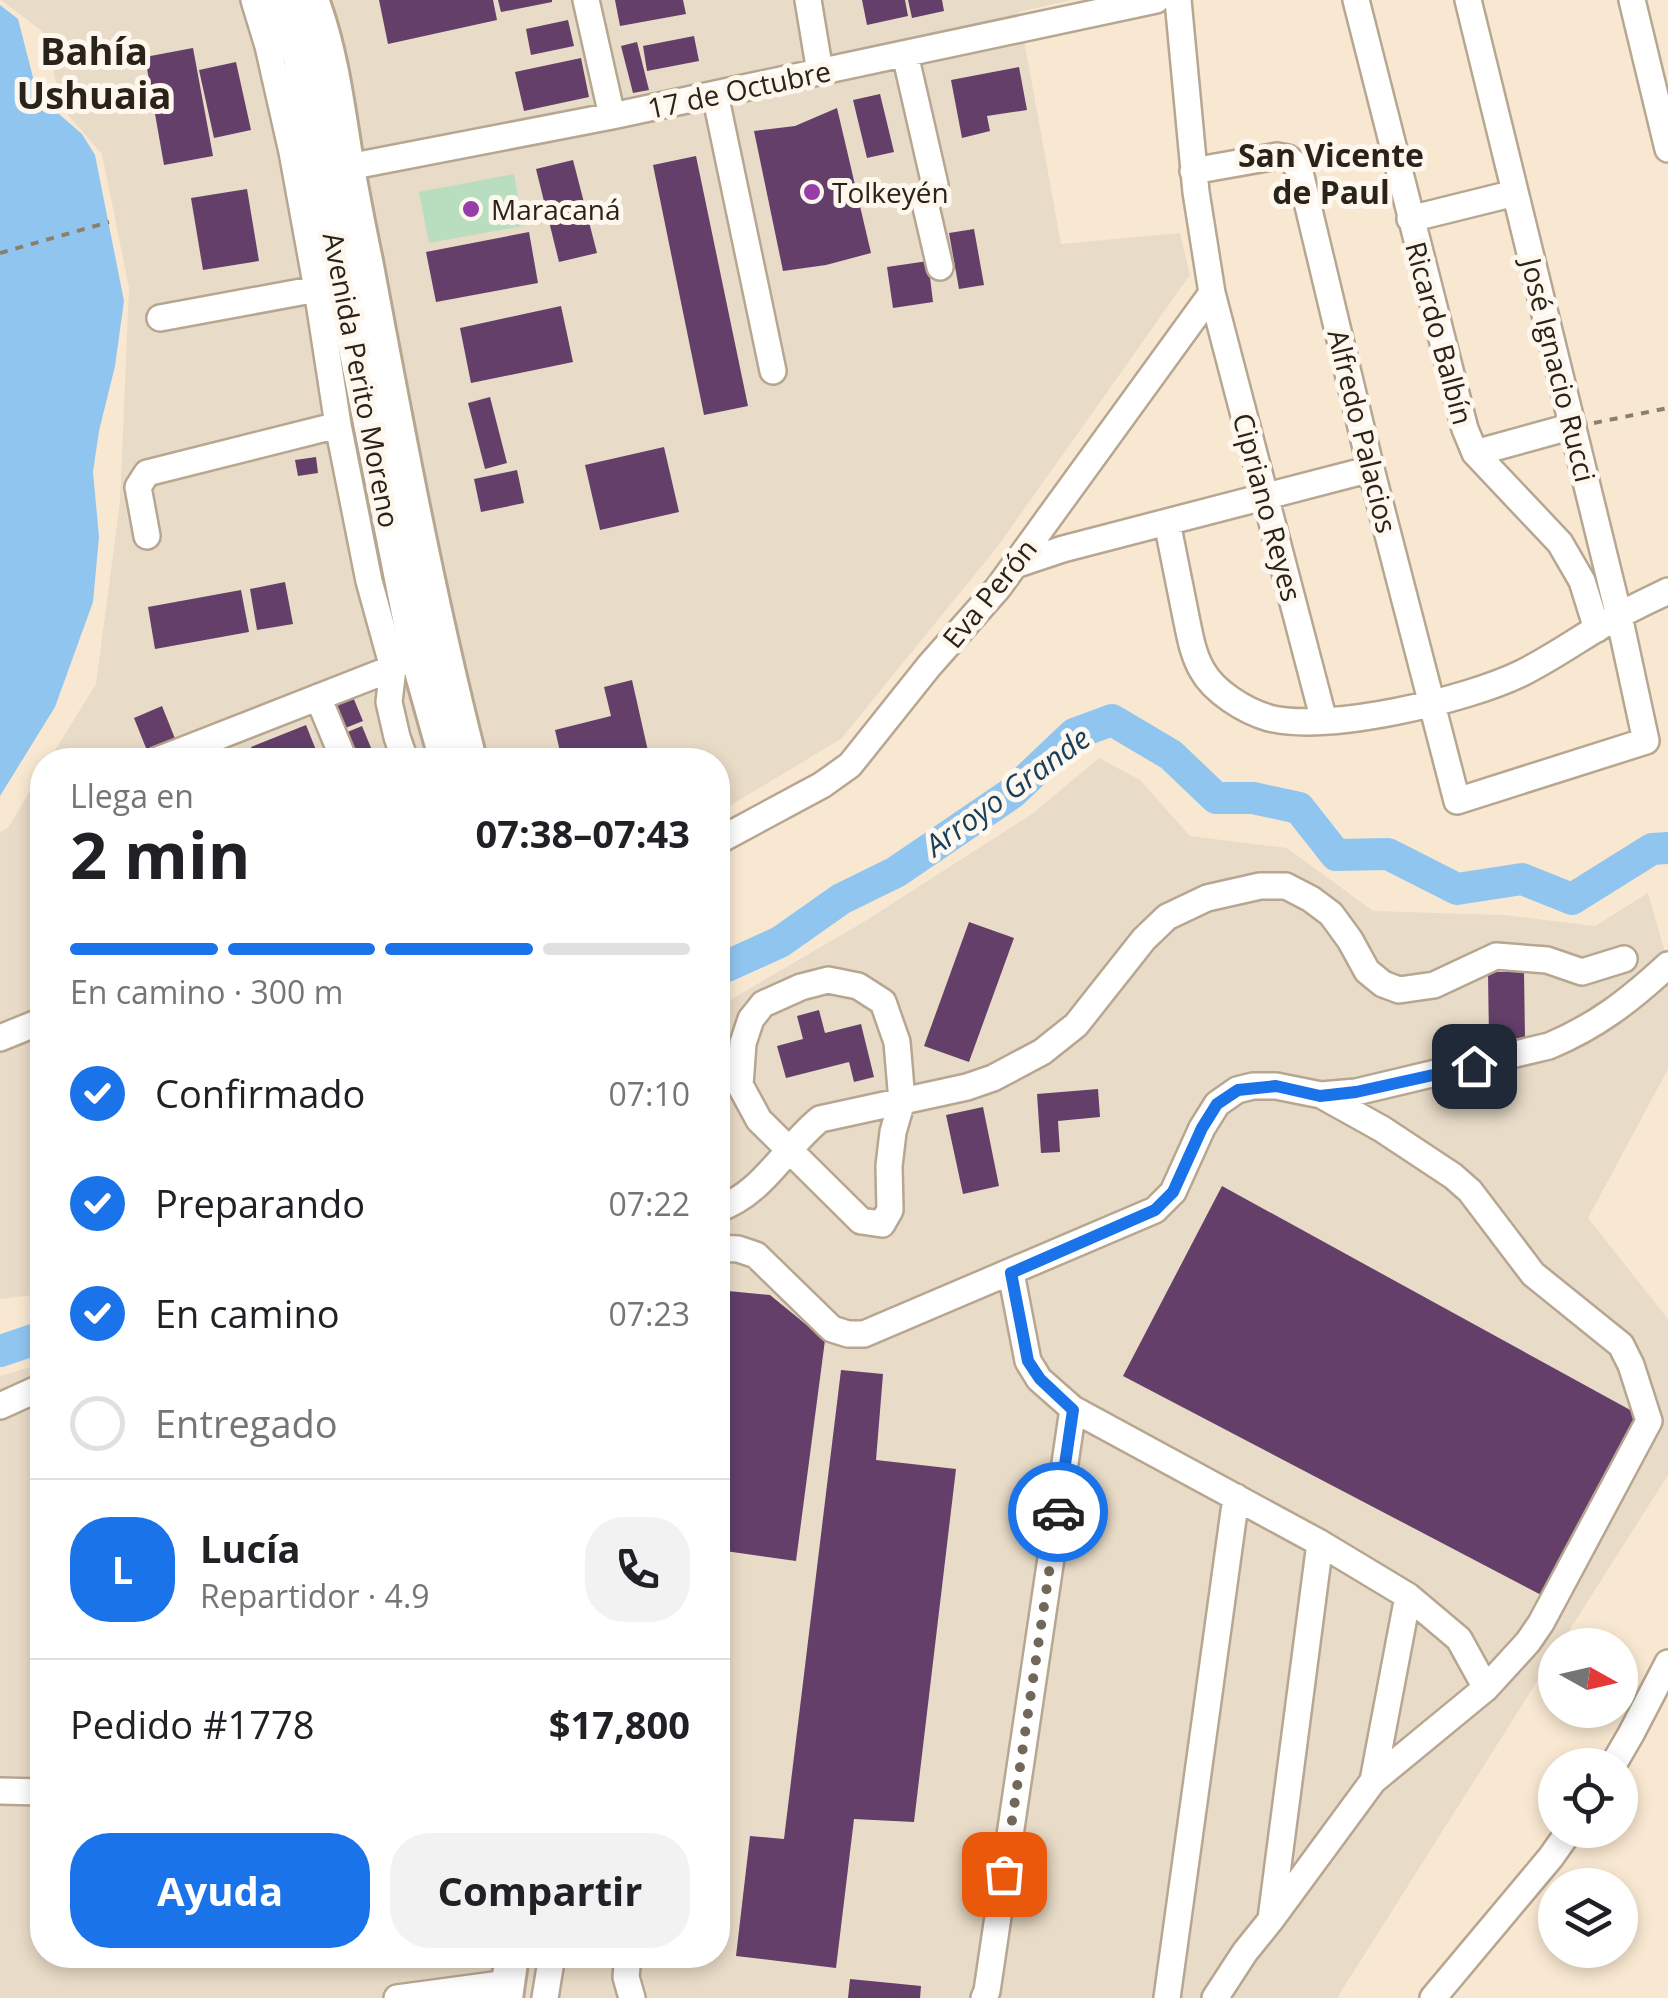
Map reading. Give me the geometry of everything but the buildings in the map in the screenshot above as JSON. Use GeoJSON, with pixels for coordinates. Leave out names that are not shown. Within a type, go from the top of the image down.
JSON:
{"type":"FeatureCollection","features":[{"type":"Feature","properties":{"kind":"main road","name":"Avenida Perito Moreno"},"geometry":{"type":"LineString","coordinates":[[280,0],[334,170],[417,655],[443,748]]}},
{"type":"Feature","properties":{"kind":"main road","name":"Avenida Perito Moreno"},"geometry":{"type":"LineString","coordinates":[[312,0],[334,77],[334,170]]}},
{"type":"Feature","properties":{"kind":"main road","name":"Avenida Perito Moreno"},"geometry":{"type":"LineString","coordinates":[[417,655],[464,748]]}},
{"type":"Feature","properties":{"kind":"street"},"geometry":{"type":"LineString","coordinates":[[254,0],[292,152],[338,426],[369,581],[417,655]]}},
{"type":"Feature","properties":{"kind":"street"},"geometry":{"type":"LineString","coordinates":[[586,0],[612,116]]}},
{"type":"Feature","properties":{"kind":"street"},"geometry":{"type":"LineString","coordinates":[[808,0],[820,72]]}},
{"type":"Feature","properties":{"kind":"street","name":"17 de Octubre"},"geometry":{"type":"LineString","coordinates":[[334,170],[612,116],[1156,0]]}},
{"type":"Feature","properties":{"kind":"street","name":"Cipriano Reyes"},"geometry":{"type":"LineString","coordinates":[[1178,0],[1194,171],[1212,292],[1324,721]]}},
{"type":"Feature","properties":{"kind":"street","name":"Ricardo Balbín"},"geometry":{"type":"LineString","coordinates":[[1356,0],[1465,429],[1475,453],[1560,542],[1608,622]]}},
{"type":"Feature","properties":{"kind":"street","name":"José Ignacio Rucci"},"geometry":{"type":"LineString","coordinates":[[1457,801],[1646,741],[1608,622],[1572,426],[1468,0]]}},
{"type":"Feature","properties":{"kind":"street"},"geometry":{"type":"LineString","coordinates":[[1632,0],[1668,150]]}},
{"type":"Feature","properties":{"kind":"street"},"geometry":{"type":"LineString","coordinates":[[905,54],[935,185],[926,208],[940,267]]}},
{"type":"Feature","properties":{"kind":"street"},"geometry":{"type":"LineString","coordinates":[[714,94],[773,371]]}},
{"type":"Feature","properties":{"kind":"street","name":"Alfredo Palacios"},"geometry":{"type":"LineString","coordinates":[[1194,171],[1277,156],[1288,158],[1299,168],[1371,469],[1457,801]]}},
{"type":"Feature","properties":{"kind":"street"},"geometry":{"type":"LineString","coordinates":[[1410,219],[1515,193]]}},
{"type":"Feature","properties":{"kind":"street"},"geometry":{"type":"LineString","coordinates":[[160,318],[317,289]]}},
{"type":"Feature","properties":{"kind":"street","name":"Eva Perón"},"geometry":{"type":"LineString","coordinates":[[730,835],[822,785],[850,764],[1015,566],[1212,292]]}},
{"type":"Feature","properties":{"kind":"street"},"geometry":{"type":"LineString","coordinates":[[147,536],[138,487],[147,473],[338,426]]}},
{"type":"Feature","properties":{"kind":"street"},"geometry":{"type":"LineString","coordinates":[[1475,453],[1572,426]]}},
{"type":"Feature","properties":{"kind":"street"},"geometry":{"type":"LineString","coordinates":[[1015,566],[1062,550],[1371,469]]}},
{"type":"Feature","properties":{"kind":"street"},"geometry":{"type":"LineString","coordinates":[[1167,522],[1190,638],[1202,672],[1228,698],[1247,710],[1272,718],[1324,721],[1366,717],[1502,682],[1668,591]]}},
{"type":"Feature","properties":{"kind":"street"},"geometry":{"type":"LineString","coordinates":[[188,748],[417,655]]}},
{"type":"Feature","properties":{"kind":"street"},"geometry":{"type":"LineString","coordinates":[[401,748],[390,702],[417,655]]}},
{"type":"Feature","properties":{"kind":"street"},"geometry":{"type":"LineString","coordinates":[[318,697],[339,748]]}},
{"type":"Feature","properties":{"kind":"street"},"geometry":{"type":"LineString","coordinates":[[730,1205],[765,1178],[820,1119],[993,1078],[1042,1052],[1076,1026],[1144,938],[1167,916],[1207,898],[1260,886],[1286,886],[1331,914],[1367,971],[1382,984],[1399,990],[1434,985],[1496,956],[1547,960],[1582,972],[1624,959]]}},
{"type":"Feature","properties":{"kind":"street"},"geometry":{"type":"LineString","coordinates":[[1320,1096],[1356,1092],[1549,1046],[1605,1018],[1668,965]]}},
{"type":"Feature","properties":{"kind":"street"},"geometry":{"type":"LineString","coordinates":[[828,980],[858,986],[882,1002],[897,1042],[902,1101],[889,1166],[890,1210],[882,1224],[861,1221],[759,1120],[740,1085],[743,1043],[751,1019],[764,1004],[801,987],[828,980]]}},
{"type":"Feature","properties":{"kind":"street"},"geometry":{"type":"LineString","coordinates":[[0,1038],[30,1026]]}},
{"type":"Feature","properties":{"kind":"street"},"geometry":{"type":"LineString","coordinates":[[730,1248],[756,1254],[832,1329],[864,1334],[1155,1210],[1173,1192],[1217,1104],[1238,1090],[1276,1086],[1320,1096],[1382,1129],[1452,1176],[1470,1191],[1533,1274],[1621,1345],[1649,1422],[1541,1624],[1486,1688],[1374,1781],[1215,1998]]}},
{"type":"Feature","properties":{"kind":"street"},"geometry":{"type":"LineString","coordinates":[[1011,1273],[1028,1361],[1040,1379],[1073,1410],[1320,1543],[1408,1596],[1459,1639],[1486,1688]]}},
{"type":"Feature","properties":{"kind":"street"},"geometry":{"type":"LineString","coordinates":[[0,1406],[30,1392]]}},
{"type":"Feature","properties":{"kind":"street"},"geometry":{"type":"LineString","coordinates":[[984,1998],[1073,1410]]}},
{"type":"Feature","properties":{"kind":"street"},"geometry":{"type":"LineString","coordinates":[[1167,1998],[1236,1497]]}},
{"type":"Feature","properties":{"kind":"street"},"geometry":{"type":"LineString","coordinates":[[1270,1922],[1320,1543]]}},
{"type":"Feature","properties":{"kind":"street"},"geometry":{"type":"LineString","coordinates":[[1374,1781],[1408,1596]]}},
{"type":"Feature","properties":{"kind":"street"},"geometry":{"type":"LineString","coordinates":[[1623,1748],[1668,1662]]}},
{"type":"Feature","properties":{"kind":"street"},"geometry":{"type":"LineString","coordinates":[[0,1791],[30,1792]]}},
{"type":"Feature","properties":{"kind":"street"},"geometry":{"type":"LineString","coordinates":[[1433,1998],[1557,1848]]}},
{"type":"Feature","properties":{"kind":"street"},"geometry":{"type":"LineString","coordinates":[[545,1998],[550,1968]]}},
{"type":"Feature","properties":{"kind":"street"},"geometry":{"type":"LineString","coordinates":[[627,1968],[632,1998]]}},
{"type":"Feature","properties":{"kind":"street"},"geometry":{"type":"LineString","coordinates":[[397,1998],[509,1979]]}},
{"type":"Feature","properties":{"kind":"path"},"geometry":{"type":"LineString","coordinates":[[0,253],[109,222]]}},
{"type":"Feature","properties":{"kind":"path"},"geometry":{"type":"LineString","coordinates":[[1572,426],[1668,408]]}},
{"type":"Feature","properties":{"kind":"shaded area"},"geometry":{"type":"Polygon","coordinates":[[[1,0],[1072,0],[1019,12],[1061,244],[1180,233],[1190,275],[998,546],[841,739],[730,806],[730,748],[56,748],[96,684],[120,502],[129,288],[102,154],[63,109],[43,32],[1,0]]]}},
{"type":"Feature","properties":{"kind":"shaded area"},"geometry":{"type":"Polygon","coordinates":[[[1099,758],[1140,780],[1190,836],[1287,848],[1373,911],[1504,915],[1595,926],[1648,893],[1668,963],[1668,1069],[1588,1218],[1668,1319],[1668,1475],[1571,1628],[1538,1628],[1538,1680],[1337,1998],[0,1998],[0,1376],[30,1367],[30,1968],[730,1968],[730,1000],[862,923],[1032,814],[1099,758]]]}},
{"type":"Feature","properties":{"kind":"shaded area"},"geometry":{"type":"Polygon","coordinates":[[[30,791],[30,1295],[0,1299],[0,832],[8,828],[30,791]]]}},
{"type":"Feature","properties":{"kind":"green space","name":"Maracaná"},"geometry":{"type":"Polygon","coordinates":[[[514,174],[523,226],[429,243],[419,192],[514,174]]]}},
{"type":"Feature","properties":{"kind":"water"},"geometry":{"type":"Polygon","coordinates":[[[0,5],[18,19],[35,85],[82,134],[95,155],[124,301],[93,472],[99,537],[93,602],[55,707],[0,796],[0,5]]]}},
{"type":"Feature","properties":{"kind":"waterway","name":"Arroyo Grande"},"geometry":{"type":"LineString","coordinates":[[730,965],[780,942],[841,899],[896,872],[1012,793],[1074,734],[1112,720],[1171,755],[1216,798],[1253,798],[1299,808],[1336,855],[1388,854],[1457,889],[1522,879],[1572,899],[1652,849],[1668,848]]}},
{"type":"Feature","properties":{"kind":"waterway","name":"Arroyo Grande"},"geometry":{"type":"LineString","coordinates":[[0,1351],[30,1341]]}},
{"type":"Feature","properties":{"kind":"way so far"},"geometry":{"type":"LineString","coordinates":[[1004,1874],[1058,1512]]}},
{"type":"Feature","properties":{"kind":"place","name":"Tolkeyén"},"geometry":{"type":"Point","coordinates":[812,192]}},
{"type":"Feature","properties":{"kind":"place","name":"Maracaná"},"geometry":{"type":"Point","coordinates":[471,209]}},
{"type":"Feature","properties":{"kind":"district","name":"Bahía Ushuaia"},"geometry":{"type":"Point","coordinates":[94,72]}},
{"type":"Feature","properties":{"kind":"district","name":"San Vicente de Paul"},"geometry":{"type":"Point","coordinates":[1331,172]}},
{"type":"Feature","properties":{"kind":"route"},"geometry":{"type":"LineString","coordinates":[[1058,1512],[1073,1410],[1040,1379],[1028,1361],[1011,1273],[1155,1210],[1173,1192],[1217,1104],[1238,1090],[1276,1086],[1320,1096],[1474,1066]]}}]}
